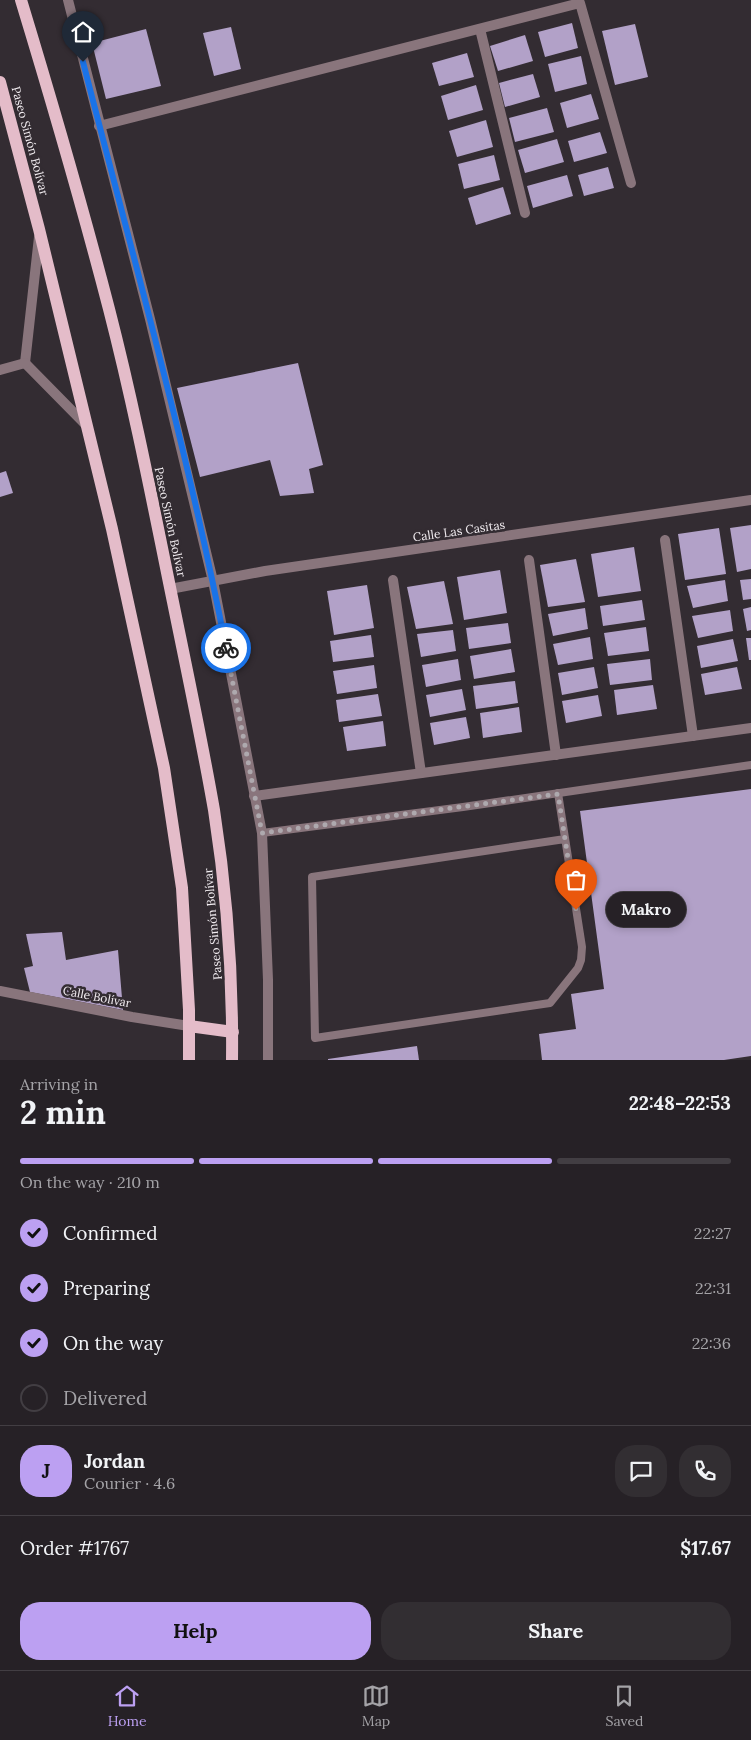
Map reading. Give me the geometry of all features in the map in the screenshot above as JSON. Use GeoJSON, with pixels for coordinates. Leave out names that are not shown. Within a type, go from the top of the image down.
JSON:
{"type":"FeatureCollection","features":[{"type":"Feature","properties":{"kind":"main road","name":"Paseo Simón Bolívar"},"geometry":{"type":"LineString","coordinates":[[21,0],[109,310],[170,589],[214,811],[227,914],[233,1005],[232,1060]]}},
{"type":"Feature","properties":{"kind":"main road","name":"Paseo Simón Bolívar"},"geometry":{"type":"LineString","coordinates":[[0,82],[40,229],[112,529],[164,768],[182,888],[189,1010],[188,1060]]}},
{"type":"Feature","properties":{"kind":"main road"},"geometry":{"type":"LineString","coordinates":[[189,1026],[232,1032]]}},
{"type":"Feature","properties":{"kind":"street"},"geometry":{"type":"LineString","coordinates":[[68,0],[150,319],[213,581],[262,833],[268,980],[268,1060]]}},
{"type":"Feature","properties":{"kind":"street"},"geometry":{"type":"LineString","coordinates":[[100,126],[580,3],[630,183]]}},
{"type":"Feature","properties":{"kind":"street"},"geometry":{"type":"LineString","coordinates":[[480,29],[525,214]]}},
{"type":"Feature","properties":{"kind":"street"},"geometry":{"type":"LineString","coordinates":[[25,363],[40,229]]}},
{"type":"Feature","properties":{"kind":"street"},"geometry":{"type":"LineString","coordinates":[[0,370],[25,363]]}},
{"type":"Feature","properties":{"kind":"street"},"geometry":{"type":"LineString","coordinates":[[25,363],[87,426]]}},
{"type":"Feature","properties":{"kind":"street","name":"Calle Las Casitas"},"geometry":{"type":"LineString","coordinates":[[170,589],[265,571],[751,500]]}},
{"type":"Feature","properties":{"kind":"street"},"geometry":{"type":"LineString","coordinates":[[665,540],[693,736]]}},
{"type":"Feature","properties":{"kind":"street"},"geometry":{"type":"LineString","coordinates":[[529,560],[556,755]]}},
{"type":"Feature","properties":{"kind":"street"},"geometry":{"type":"LineString","coordinates":[[393,580],[421,773]]}},
{"type":"Feature","properties":{"kind":"street"},"geometry":{"type":"LineString","coordinates":[[254,796],[751,728]]}},
{"type":"Feature","properties":{"kind":"street","name":"Calle Bolívar"},"geometry":{"type":"LineString","coordinates":[[0,991],[132,1017],[189,1026]]}},
{"type":"Feature","properties":{"kind":"lane"},"geometry":{"type":"LineString","coordinates":[[262,833],[558,794],[751,766]]}},
{"type":"Feature","properties":{"kind":"lane"},"geometry":{"type":"LineString","coordinates":[[558,794],[582,947],[578,968],[550,1003],[316,1038],[312,877],[565,839]]}},
{"type":"Feature","properties":{"kind":"building"},"geometry":{"type":"Polygon","coordinates":[[[572,23],[578,48],[545,57],[538,32],[572,23]]]}},
{"type":"Feature","properties":{"kind":"building"},"geometry":{"type":"Polygon","coordinates":[[[635,24],[648,77],[615,85],[602,31],[635,24]]]}},
{"type":"Feature","properties":{"kind":"building"},"geometry":{"type":"Polygon","coordinates":[[[231,27],[241,69],[214,76],[203,33],[231,27]]]}},
{"type":"Feature","properties":{"kind":"building"},"geometry":{"type":"Polygon","coordinates":[[[146,29],[161,86],[106,99],[92,43],[146,29]]]}},
{"type":"Feature","properties":{"kind":"building"},"geometry":{"type":"Polygon","coordinates":[[[525,35],[533,61],[498,71],[490,46],[525,35]]]}},
{"type":"Feature","properties":{"kind":"building"},"geometry":{"type":"Polygon","coordinates":[[[467,53],[474,77],[439,86],[432,63],[467,53]]]}},
{"type":"Feature","properties":{"kind":"building"},"geometry":{"type":"Polygon","coordinates":[[[581,56],[587,84],[555,92],[548,64],[581,56]]]}},
{"type":"Feature","properties":{"kind":"building"},"geometry":{"type":"Polygon","coordinates":[[[533,74],[540,97],[505,107],[499,83],[533,74]]]}},
{"type":"Feature","properties":{"kind":"building"},"geometry":{"type":"Polygon","coordinates":[[[476,85],[483,110],[448,120],[441,96],[476,85]]]}},
{"type":"Feature","properties":{"kind":"building"},"geometry":{"type":"Polygon","coordinates":[[[591,94],[599,119],[567,128],[560,103],[591,94]]]}},
{"type":"Feature","properties":{"kind":"building"},"geometry":{"type":"Polygon","coordinates":[[[547,108],[554,132],[515,142],[509,118],[547,108]]]}},
{"type":"Feature","properties":{"kind":"building"},"geometry":{"type":"Polygon","coordinates":[[[486,120],[493,147],[457,157],[449,131],[486,120]]]}},
{"type":"Feature","properties":{"kind":"building"},"geometry":{"type":"Polygon","coordinates":[[[600,132],[607,153],[574,162],[568,141],[600,132]]]}},
{"type":"Feature","properties":{"kind":"building"},"geometry":{"type":"Polygon","coordinates":[[[557,139],[564,162],[525,173],[518,150],[557,139]]]}},
{"type":"Feature","properties":{"kind":"building"},"geometry":{"type":"Polygon","coordinates":[[[494,155],[500,180],[464,189],[458,164],[494,155]]]}},
{"type":"Feature","properties":{"kind":"building"},"geometry":{"type":"Polygon","coordinates":[[[608,167],[614,188],[584,196],[578,175],[608,167]]]}},
{"type":"Feature","properties":{"kind":"building"},"geometry":{"type":"Polygon","coordinates":[[[567,175],[573,196],[533,208],[527,186],[567,175]]]}},
{"type":"Feature","properties":{"kind":"building"},"geometry":{"type":"Polygon","coordinates":[[[503,187],[511,214],[476,225],[468,198],[503,187]]]}},
{"type":"Feature","properties":{"kind":"building"},"geometry":{"type":"Polygon","coordinates":[[[298,363],[323,465],[309,469],[314,493],[280,496],[270,460],[200,477],[177,388],[298,363]]]}},
{"type":"Feature","properties":{"kind":"building"},"geometry":{"type":"Polygon","coordinates":[[[6,471],[13,493],[0,497],[0,473],[6,471]]]}},
{"type":"Feature","properties":{"kind":"building"},"geometry":{"type":"Polygon","coordinates":[[[751,525],[751,569],[737,572],[730,528],[751,525]]]}},
{"type":"Feature","properties":{"kind":"building"},"geometry":{"type":"Polygon","coordinates":[[[719,528],[726,574],[685,580],[678,534],[719,528]]]}},
{"type":"Feature","properties":{"kind":"building"},"geometry":{"type":"Polygon","coordinates":[[[634,547],[641,591],[598,597],[591,554],[634,547]]]}},
{"type":"Feature","properties":{"kind":"building"},"geometry":{"type":"Polygon","coordinates":[[[576,559],[585,602],[548,607],[540,565],[576,559]]]}},
{"type":"Feature","properties":{"kind":"building"},"geometry":{"type":"Polygon","coordinates":[[[500,570],[507,613],[464,620],[457,577],[500,570]]]}},
{"type":"Feature","properties":{"kind":"building"},"geometry":{"type":"Polygon","coordinates":[[[751,579],[751,599],[743,600],[740,580],[751,579]]]}},
{"type":"Feature","properties":{"kind":"building"},"geometry":{"type":"Polygon","coordinates":[[[725,580],[728,601],[693,608],[687,586],[725,580]]]}},
{"type":"Feature","properties":{"kind":"building"},"geometry":{"type":"Polygon","coordinates":[[[444,581],[453,624],[416,629],[407,587],[444,581]]]}},
{"type":"Feature","properties":{"kind":"building"},"geometry":{"type":"Polygon","coordinates":[[[367,585],[374,628],[334,635],[327,591],[367,585]]]}},
{"type":"Feature","properties":{"kind":"building"},"geometry":{"type":"Polygon","coordinates":[[[642,600],[645,620],[603,626],[600,606],[642,600]]]}},
{"type":"Feature","properties":{"kind":"building"},"geometry":{"type":"Polygon","coordinates":[[[751,607],[751,630],[747,631],[743,609],[751,607]]]}},
{"type":"Feature","properties":{"kind":"building"},"geometry":{"type":"Polygon","coordinates":[[[585,608],[588,629],[553,636],[548,614],[585,608]]]}},
{"type":"Feature","properties":{"kind":"building"},"geometry":{"type":"Polygon","coordinates":[[[730,610],[733,631],[698,638],[692,616],[730,610]]]}},
{"type":"Feature","properties":{"kind":"building"},"geometry":{"type":"Polygon","coordinates":[[[508,623],[511,643],[469,649],[466,628],[508,623]]]}},
{"type":"Feature","properties":{"kind":"building"},"geometry":{"type":"Polygon","coordinates":[[[646,627],[649,651],[608,656],[604,633],[646,627]]]}},
{"type":"Feature","properties":{"kind":"building"},"geometry":{"type":"Polygon","coordinates":[[[453,630],[456,651],[421,657],[417,634],[453,630]]]}},
{"type":"Feature","properties":{"kind":"building"},"geometry":{"type":"Polygon","coordinates":[[[371,635],[374,657],[333,662],[330,641],[371,635]]]}},
{"type":"Feature","properties":{"kind":"building"},"geometry":{"type":"Polygon","coordinates":[[[590,637],[593,659],[558,665],[553,644],[590,637]]]}},
{"type":"Feature","properties":{"kind":"building"},"geometry":{"type":"Polygon","coordinates":[[[746,638],[751,638],[751,660],[749,660],[746,638]]]}},
{"type":"Feature","properties":{"kind":"building"},"geometry":{"type":"Polygon","coordinates":[[[733,639],[738,661],[701,668],[697,646],[733,639]]]}},
{"type":"Feature","properties":{"kind":"building"},"geometry":{"type":"Polygon","coordinates":[[[511,649],[515,672],[474,679],[470,656],[511,649]]]}},
{"type":"Feature","properties":{"kind":"building"},"geometry":{"type":"Polygon","coordinates":[[[458,659],[461,680],[426,687],[422,665],[458,659]]]}},
{"type":"Feature","properties":{"kind":"building"},"geometry":{"type":"Polygon","coordinates":[[[650,659],[652,680],[610,685],[607,664],[650,659]]]}},
{"type":"Feature","properties":{"kind":"building"},"geometry":{"type":"Polygon","coordinates":[[[374,665],[377,688],[337,694],[333,671],[374,665]]]}},
{"type":"Feature","properties":{"kind":"building"},"geometry":{"type":"Polygon","coordinates":[[[594,667],[598,688],[562,695],[558,673],[594,667]]]}},
{"type":"Feature","properties":{"kind":"building"},"geometry":{"type":"Polygon","coordinates":[[[737,667],[742,689],[705,695],[701,674],[737,667]]]}},
{"type":"Feature","properties":{"kind":"building"},"geometry":{"type":"Polygon","coordinates":[[[515,681],[518,703],[476,709],[473,686],[515,681]]]}},
{"type":"Feature","properties":{"kind":"building"},"geometry":{"type":"Polygon","coordinates":[[[653,685],[657,709],[617,715],[614,690],[653,685]]]}},
{"type":"Feature","properties":{"kind":"building"},"geometry":{"type":"Polygon","coordinates":[[[462,689],[466,710],[430,717],[426,695],[462,689]]]}},
{"type":"Feature","properties":{"kind":"building"},"geometry":{"type":"Polygon","coordinates":[[[378,694],[382,716],[339,722],[336,700],[378,694]]]}},
{"type":"Feature","properties":{"kind":"building"},"geometry":{"type":"Polygon","coordinates":[[[598,695],[602,716],[566,723],[562,701],[598,695]]]}},
{"type":"Feature","properties":{"kind":"building"},"geometry":{"type":"Polygon","coordinates":[[[519,707],[522,732],[483,738],[480,713],[519,707]]]}},
{"type":"Feature","properties":{"kind":"building"},"geometry":{"type":"Polygon","coordinates":[[[466,717],[470,738],[434,745],[430,723],[466,717]]]}},
{"type":"Feature","properties":{"kind":"building"},"geometry":{"type":"Polygon","coordinates":[[[383,721],[386,746],[347,751],[343,727],[383,721]]]}},
{"type":"Feature","properties":{"kind":"building"},"geometry":{"type":"Polygon","coordinates":[[[751,789],[751,1056],[724,1060],[542,1060],[539,1034],[576,1029],[571,994],[604,989],[580,811],[751,789]]]}},
{"type":"Feature","properties":{"kind":"building"},"geometry":{"type":"Polygon","coordinates":[[[62,932],[66,960],[118,950],[123,1010],[30,992],[24,968],[33,966],[26,934],[62,932]]]}},
{"type":"Feature","properties":{"kind":"building"},"geometry":{"type":"Polygon","coordinates":[[[417,1046],[419,1060],[328,1060],[328,1059],[417,1046]]]}},
{"type":"Feature","properties":{"kind":"way so far"},"geometry":{"type":"LineString","coordinates":[[226,648],[262,833],[558,794],[576,910]]}},
{"type":"Feature","properties":{"kind":"place","name":"Makro"},"geometry":{"type":"Point","coordinates":[576,910]}},
{"type":"Feature","properties":{"kind":"route"},"geometry":{"type":"LineString","coordinates":[[83,62],[150,319],[213,581],[226,648]]}}]}
